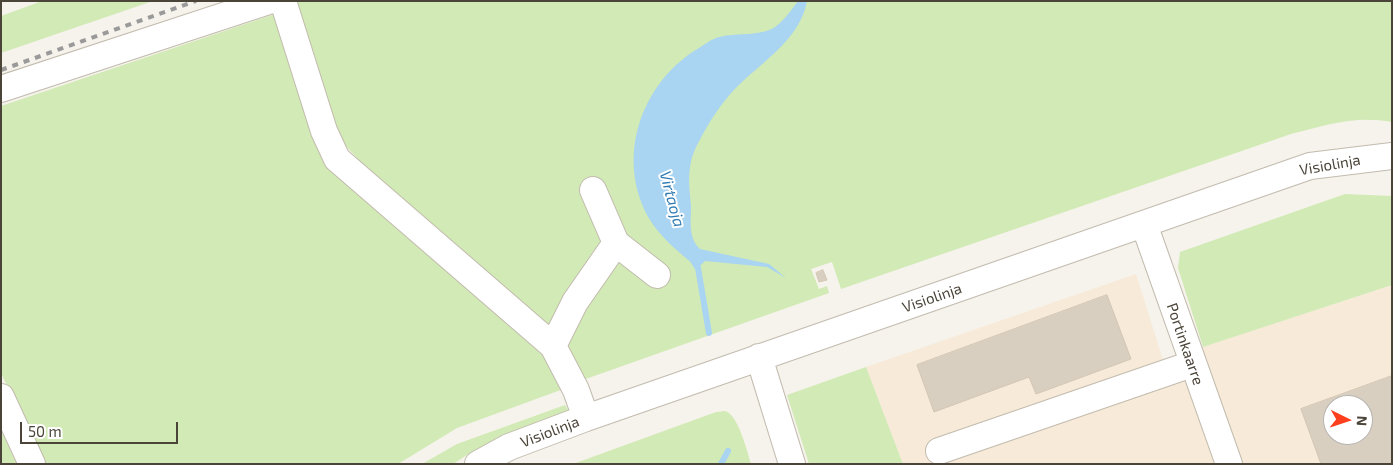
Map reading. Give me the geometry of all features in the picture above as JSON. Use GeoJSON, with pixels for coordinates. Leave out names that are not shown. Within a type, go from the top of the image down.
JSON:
{"type":"FeatureCollection","features":[{"type":"Feature","properties":{"kind":"street"},"geometry":{"type":"LineString","coordinates":[[1,89],[269,1]]}},
{"type":"Feature","properties":{"kind":"street"},"geometry":{"type":"LineString","coordinates":[[283,1],[324,131],[337,159],[553,346],[576,390],[586,418]]}},
{"type":"Feature","properties":{"kind":"street","name":"Visiolinja"},"geometry":{"type":"LineString","coordinates":[[478,464],[509,448],[586,418],[1310,166],[1392,156]]}},
{"type":"Feature","properties":{"kind":"street"},"geometry":{"type":"LineString","coordinates":[[593,190],[616,243],[657,275]]}},
{"type":"Feature","properties":{"kind":"street","name":"Portinkaarre"},"geometry":{"type":"LineString","coordinates":[[1144,224],[1229,464]]}},
{"type":"Feature","properties":{"kind":"street"},"geometry":{"type":"LineString","coordinates":[[553,346],[575,302],[616,243]]}},
{"type":"Feature","properties":{"kind":"street"},"geometry":{"type":"LineString","coordinates":[[759,357],[792,464]]}},
{"type":"Feature","properties":{"kind":"street"},"geometry":{"type":"LineString","coordinates":[[938,452],[1192,364]]}},
{"type":"Feature","properties":{"kind":"street"},"geometry":{"type":"LineString","coordinates":[[1,397],[32,464]]}},
{"type":"Feature","properties":{"kind":"shaded area"},"geometry":{"type":"Polygon","coordinates":[[[1136,274],[1163,360],[1392,285],[1392,464],[903,464],[866,367],[1136,274]]]}},
{"type":"Feature","properties":{"kind":"green space"},"geometry":{"type":"Polygon","coordinates":[[[42,1],[153,1],[1,53],[1,16],[42,1]]]}},
{"type":"Feature","properties":{"kind":"green space"},"geometry":{"type":"Polygon","coordinates":[[[302,1],[1392,1],[1392,122],[1353,120],[1291,134],[841,289],[832,262],[811,269],[819,289],[827,286],[829,293],[580,381],[564,349],[566,339],[582,302],[612,260],[621,257],[635,263],[654,284],[663,274],[622,239],[612,221],[599,182],[582,186],[603,238],[601,250],[549,330],[383,186],[330,129],[294,22],[294,4],[302,1]]]}},
{"type":"Feature","properties":{"kind":"green space"},"geometry":{"type":"Polygon","coordinates":[[[275,14],[333,161],[545,346],[566,388],[457,428],[398,464],[44,464],[1,373],[1,106],[275,14]]]}},
{"type":"Feature","properties":{"kind":"green space"},"geometry":{"type":"Polygon","coordinates":[[[1345,194],[1392,196],[1392,285],[1203,347],[1178,268],[1180,252],[1345,194]]]}},
{"type":"Feature","properties":{"kind":"green space"},"geometry":{"type":"Polygon","coordinates":[[[866,367],[903,464],[809,464],[787,395],[866,367]]]}},
{"type":"Feature","properties":{"kind":"green space"},"geometry":{"type":"Polygon","coordinates":[[[565,405],[570,413],[506,437],[467,455],[453,464],[422,464],[457,444],[565,405]]]}},
{"type":"Feature","properties":{"kind":"green space"},"geometry":{"type":"Polygon","coordinates":[[[725,411],[730,414],[738,426],[751,464],[573,464],[716,412],[725,411]]]}},
{"type":"Feature","properties":{"kind":"green space"},"geometry":{"type":"Polygon","coordinates":[[[1,430],[17,464],[1,464],[1,430]]]}},
{"type":"Feature","properties":{"kind":"water"},"geometry":{"type":"Polygon","coordinates":[[[798,1],[807,1],[803,15],[796,28],[777,51],[743,81],[721,106],[695,149],[689,177],[691,229],[696,245],[700,249],[769,264],[786,278],[767,267],[705,261],[698,268],[660,233],[650,220],[639,196],[634,172],[634,148],[639,124],[649,101],[662,81],[679,63],[716,38],[762,32],[775,27],[782,22],[798,1]]]}},
{"type":"Feature","properties":{"kind":"building"},"geometry":{"type":"Polygon","coordinates":[[[823,270],[827,280],[819,282],[816,273],[823,270]]]}},
{"type":"Feature","properties":{"kind":"building"},"geometry":{"type":"Polygon","coordinates":[[[1107,295],[1131,359],[1036,394],[1029,377],[934,412],[917,365],[1107,295]]]}},
{"type":"Feature","properties":{"kind":"building"},"geometry":{"type":"Polygon","coordinates":[[[1392,376],[1392,464],[1321,464],[1301,409],[1323,401],[1323,445],[1373,445],[1373,395],[1340,395],[1392,376]]]}},
{"type":"Feature","properties":{"kind":"waterway","name":"Virtaoja"},"geometry":{"type":"LineString","coordinates":[[694,262],[698,268],[709,333]]}},
{"type":"Feature","properties":{"kind":"waterway","name":"Virtaoja"},"geometry":{"type":"LineString","coordinates":[[721,464],[728,451]]}},
{"type":"Feature","properties":{"kind":"railway"},"geometry":{"type":"LineString","coordinates":[[1,70],[196,1]]}}]}
